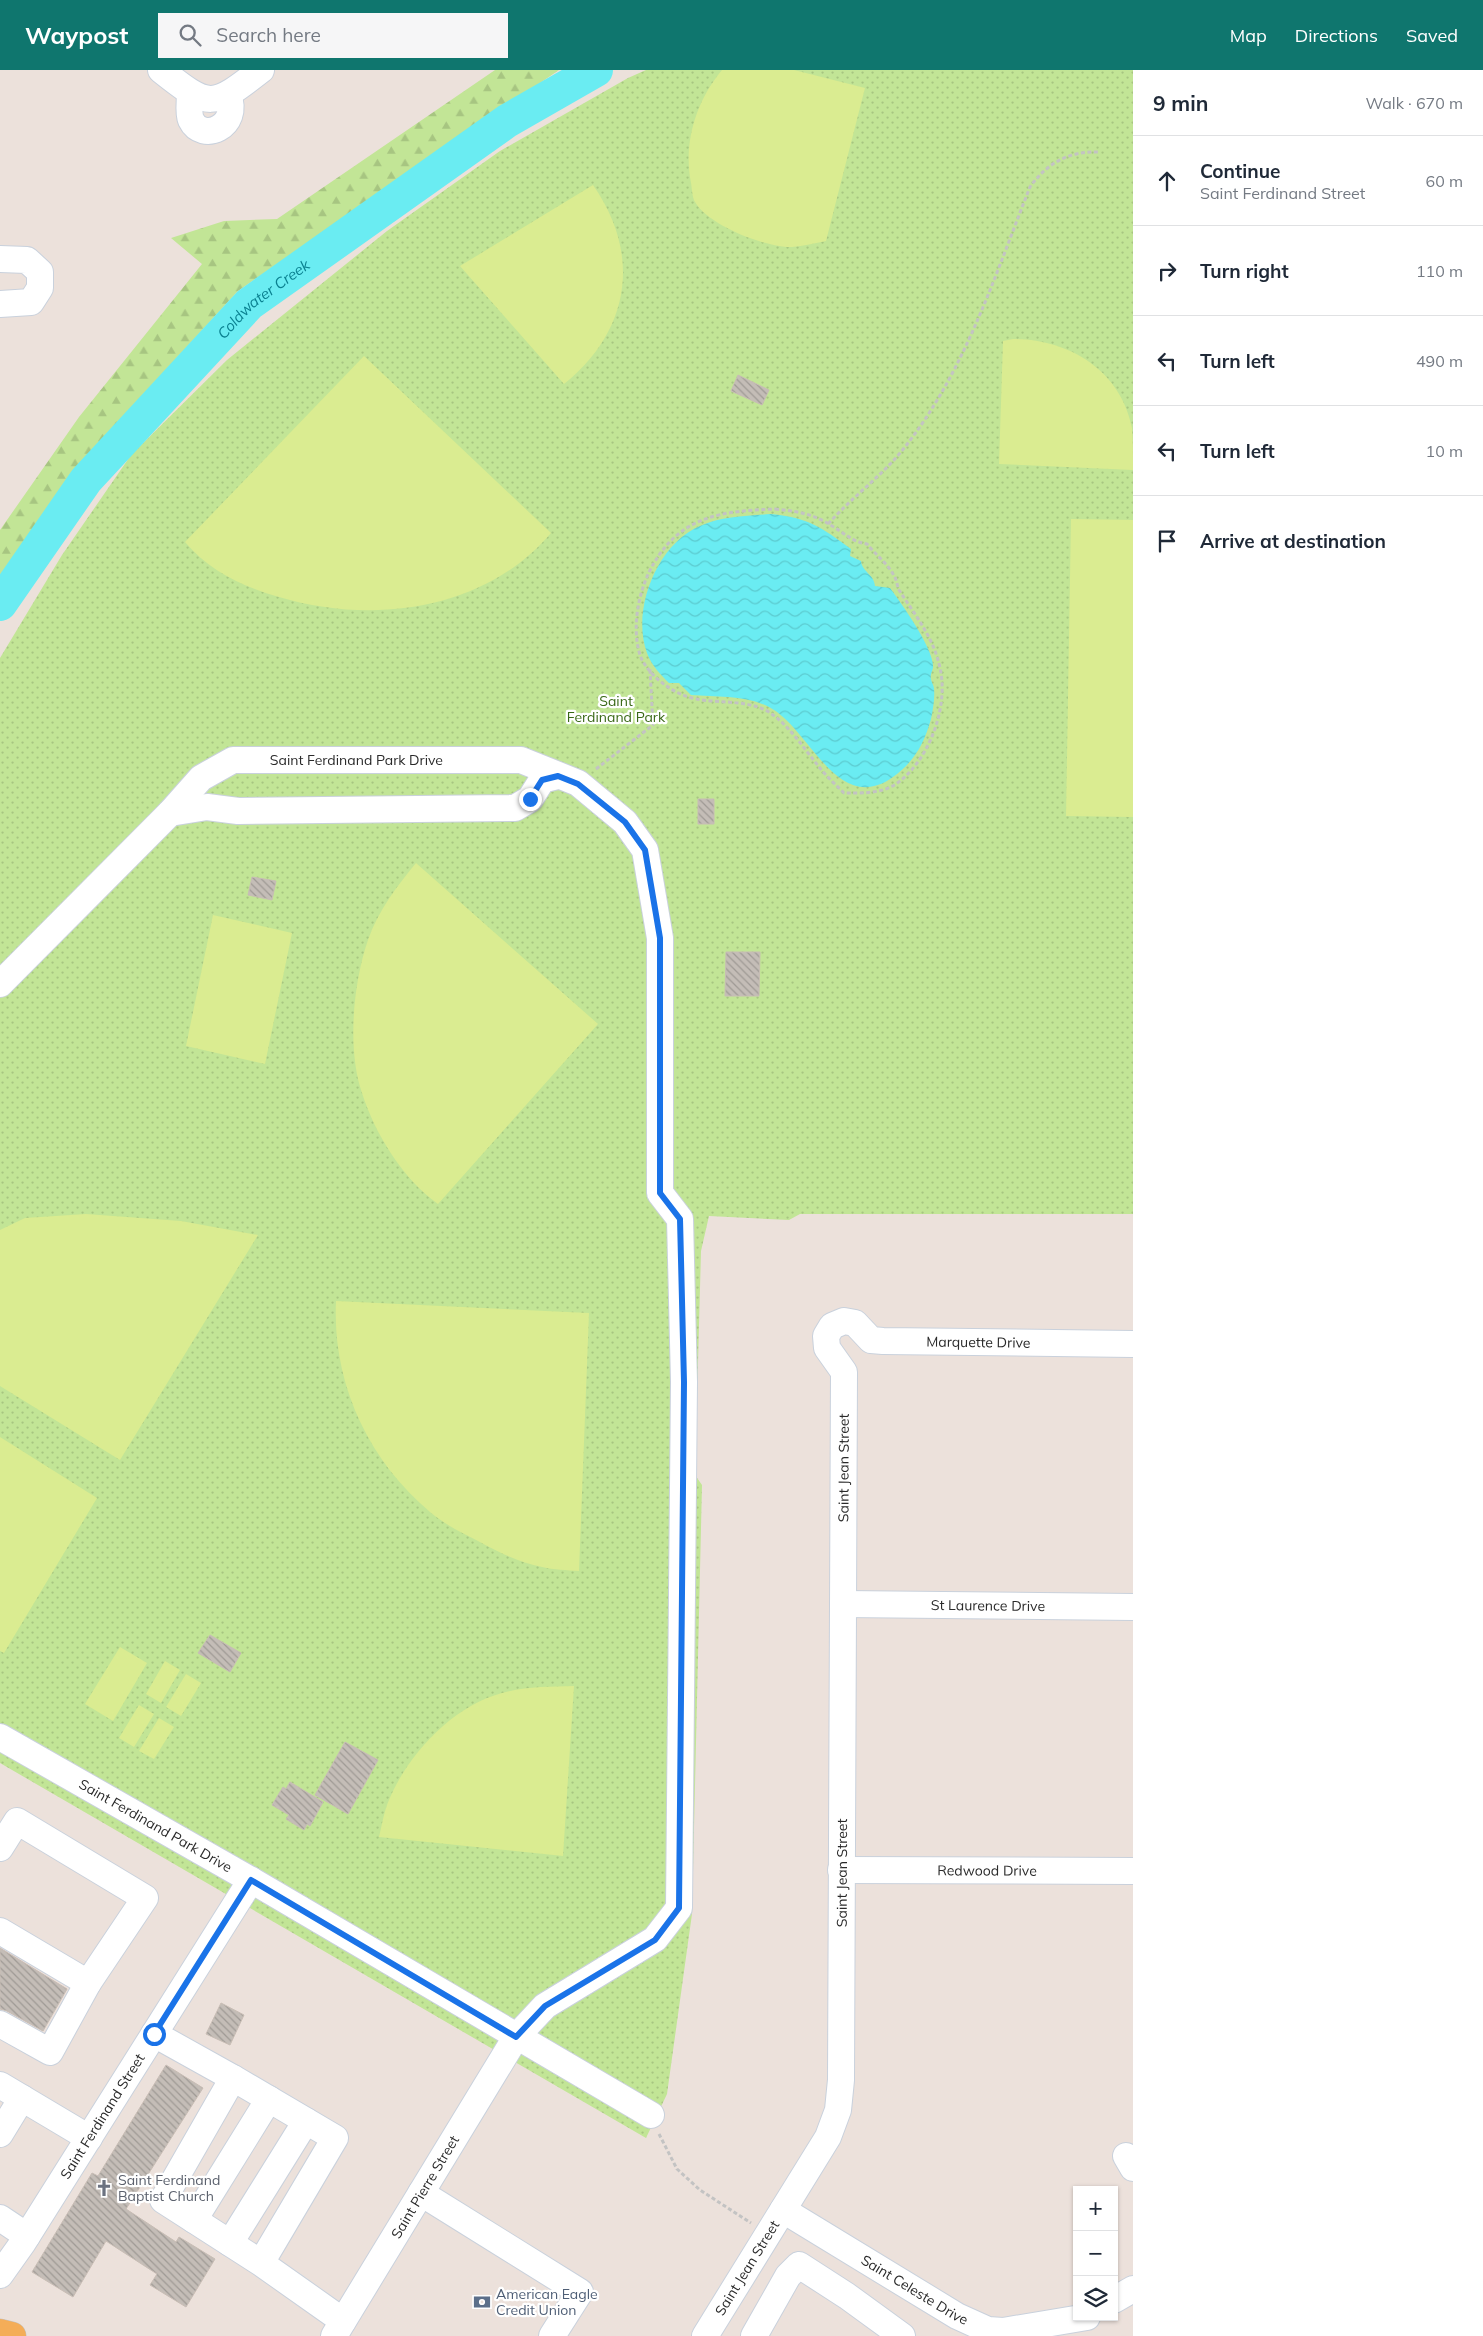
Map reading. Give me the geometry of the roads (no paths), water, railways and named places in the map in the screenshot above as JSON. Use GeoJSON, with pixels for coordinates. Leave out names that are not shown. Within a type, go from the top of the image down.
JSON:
{"type":"FeatureCollection","features":[{"type":"Feature","properties":{"kind":"main road"},"geometry":{"type":"LineString","coordinates":[[0,2333],[12,2336]]}},
{"type":"Feature","properties":{"kind":"street"},"geometry":{"type":"LineString","coordinates":[[161,70],[210,96],[261,70]]}},
{"type":"Feature","properties":{"kind":"street"},"geometry":{"type":"LineString","coordinates":[[0,259],[27,260],[40,272],[40,288],[31,302],[0,304]]}},
{"type":"Feature","properties":{"kind":"street","name":"Saint Ferdinand Park Drive"},"geometry":{"type":"LineString","coordinates":[[0,984],[170,813],[201,778],[233,760],[521,760],[568,780],[625,822],[645,850],[660,938],[660,1193],[680,1219],[684,1382],[679,1908],[655,1940],[545,2006],[516,2037]]}},
{"type":"Feature","properties":{"kind":"street"},"geometry":{"type":"LineString","coordinates":[[170,813],[207,807],[238,811],[515,808],[530,799],[542,780],[568,780]]}},
{"type":"Feature","properties":{"kind":"street"},"geometry":{"type":"LineString","coordinates":[[844,1320],[855,1323],[871,1340],[850,1360],[844,1372],[826,1348],[826,1336],[832,1326],[844,1320]]}},
{"type":"Feature","properties":{"kind":"street","name":"Marquette Drive"},"geometry":{"type":"LineString","coordinates":[[871,1340],[1133,1344]]}},
{"type":"Feature","properties":{"kind":"street","name":"Saint Jean Street"},"geometry":{"type":"LineString","coordinates":[[710,2328],[828,2137],[838,2110],[841,2080],[844,1372]]}},
{"type":"Feature","properties":{"kind":"street","name":"St Laurence Drive"},"geometry":{"type":"LineString","coordinates":[[843,1604],[1133,1607]]}},
{"type":"Feature","properties":{"kind":"street","name":"Saint Ferdinand Park Drive"},"geometry":{"type":"LineString","coordinates":[[0,1737],[251,1880],[651,2115]]}},
{"type":"Feature","properties":{"kind":"street"},"geometry":{"type":"LineString","coordinates":[[0,1848],[8,1815],[145,1898],[88,1983],[50,2052],[0,2024]]}},
{"type":"Feature","properties":{"kind":"street","name":"Redwood Drive"},"geometry":{"type":"LineString","coordinates":[[841,1870],[1133,1871]]}},
{"type":"Feature","properties":{"kind":"street","name":"Saint Ferdinand Street"},"geometry":{"type":"LineString","coordinates":[[0,2275],[27,2236],[251,1880]]}},
{"type":"Feature","properties":{"kind":"street"},"geometry":{"type":"LineString","coordinates":[[0,1931],[88,1983]]}},
{"type":"Feature","properties":{"kind":"street"},"geometry":{"type":"LineString","coordinates":[[154,2034],[335,2138],[262,2263]]}},
{"type":"Feature","properties":{"kind":"street","name":"Saint Pierre Street"},"geometry":{"type":"LineString","coordinates":[[339,2329],[516,2037]]}},
{"type":"Feature","properties":{"kind":"street"},"geometry":{"type":"LineString","coordinates":[[233,2078],[162,2200],[262,2263],[339,2329]]}},
{"type":"Feature","properties":{"kind":"street"},"geometry":{"type":"LineString","coordinates":[[0,2085],[89,2138]]}},
{"type":"Feature","properties":{"kind":"street"},"geometry":{"type":"LineString","coordinates":[[0,2134],[22,2098]]}},
{"type":"Feature","properties":{"kind":"street"},"geometry":{"type":"LineString","coordinates":[[194,2220],[269,2099]]}},
{"type":"Feature","properties":{"kind":"street"},"geometry":{"type":"LineString","coordinates":[[230,2243],[306,2121]]}},
{"type":"Feature","properties":{"kind":"street"},"geometry":{"type":"LineString","coordinates":[[421,2193],[580,2292],[552,2336]]}},
{"type":"Feature","properties":{"kind":"street","name":"Saint Celeste Drive"},"geometry":{"type":"LineString","coordinates":[[783,2210],[957,2316],[988,2330],[1019,2329],[1073,2319]]}},
{"type":"Feature","properties":{"kind":"street"},"geometry":{"type":"LineString","coordinates":[[0,2218],[27,2236]]}},
{"type":"Feature","properties":{"kind":"street"},"geometry":{"type":"LineString","coordinates":[[752,2260],[788,2276]]}},
{"type":"Feature","properties":{"kind":"street"},"geometry":{"type":"LineString","coordinates":[[754,2336],[788,2276],[799,2265],[847,2296],[902,2336]]}},
{"type":"Feature","properties":{"kind":"street"},"geometry":{"type":"LineString","coordinates":[[1118,2298],[1133,2289]]}},
{"type":"Feature","properties":{"kind":"street"},"geometry":{"type":"LineString","coordinates":[[710,2328],[746,2336]]}},
{"type":"Feature","properties":{"kind":"water"},"geometry":{"type":"Polygon","coordinates":[[[771,514],[805,521],[831,535],[851,549],[850,556],[861,561],[863,568],[873,579],[875,586],[890,588],[902,604],[929,650],[933,668],[931,681],[934,688],[934,696],[931,719],[925,736],[917,752],[907,765],[893,777],[873,786],[856,786],[840,778],[825,765],[784,718],[769,707],[741,698],[691,695],[679,683],[669,683],[659,673],[647,653],[643,636],[642,618],[645,599],[651,580],[671,547],[685,535],[700,526],[717,520],[771,514]]]}},
{"type":"Feature","properties":{"kind":"waterway","name":"Coldwater Creek"},"geometry":{"type":"LineString","coordinates":[[0,604],[86,480],[249,304],[507,121],[596,70]]}},
{"type":"Feature","properties":{"kind":"place","name":"Saint Ferdinand Baptist Church"},"geometry":{"type":"Point","coordinates":[104,2188]}},
{"type":"Feature","properties":{"kind":"place","name":"American Eagle Credit Union"},"geometry":{"type":"Point","coordinates":[482,2302]}},
{"type":"Feature","properties":{"kind":"park label","name":"Saint Ferdinand Park"},"geometry":{"type":"Point","coordinates":[616,710]}}]}
